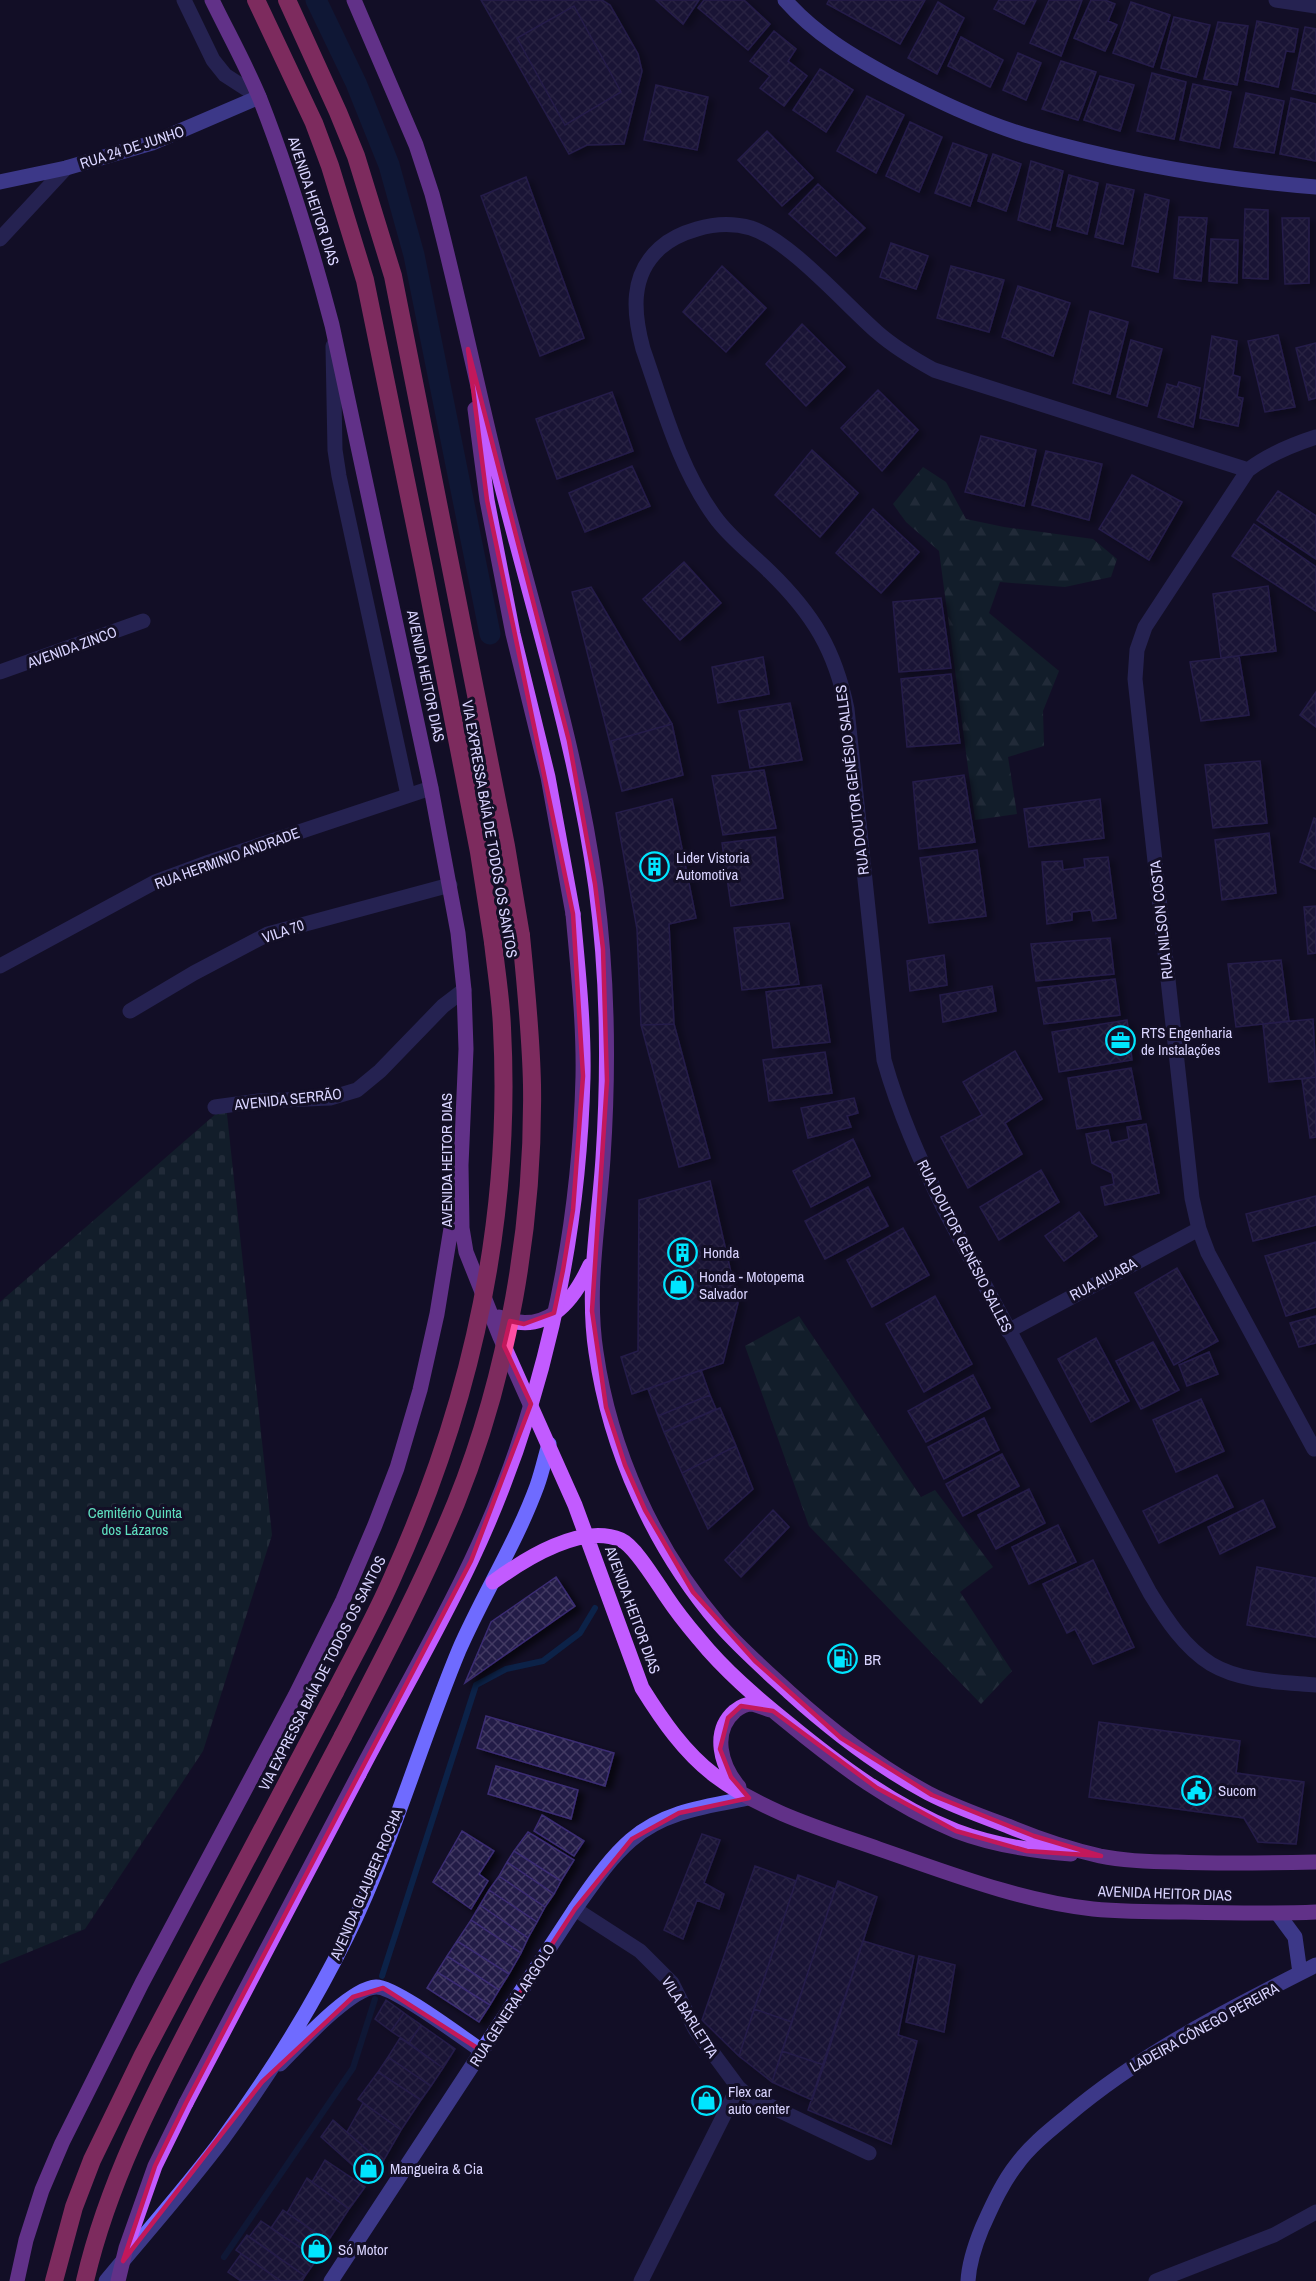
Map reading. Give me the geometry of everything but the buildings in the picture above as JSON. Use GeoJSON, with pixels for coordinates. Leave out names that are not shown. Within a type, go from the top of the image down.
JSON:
{"type":"FeatureCollection","features":[{"type":"Feature","properties":{"kind":"highway","name":"VIA EXPRESSA BAÍA DE TODOS OS SANTOS"},"geometry":{"type":"LineString","coordinates":[[54,2281],[74,2207],[92,2160],[143,2055],[335,1692],[394,1574],[429,1489],[458,1405],[479,1325],[497,1212],[503,1109],[502,1026],[493,942],[466,784],[365,280],[346,215],[318,134],[256,0]]}},
{"type":"Feature","properties":{"kind":"highway","name":"VIA EXPRESSA BAÍA DE TODOS OS SANTOS"},"geometry":{"type":"LineString","coordinates":[[85,2281],[118,2173],[169,2067],[420,1588],[457,1501],[486,1414],[508,1331],[525,1214],[532,1088],[530,1026],[521,936],[506,846],[393,276],[356,156],[287,0]]}},
{"type":"Feature","properties":{"kind":"main road","name":"AVENIDA HEITOR DIAS"},"geometry":{"type":"LineString","coordinates":[[212,0],[259,97],[301,215],[332,325],[431,788],[450,885],[464,990],[466,1049],[461,1165],[462,1228],[466,1252],[490,1314],[587,1535],[642,1688],[657,1713],[696,1760],[716,1776],[749,1798],[786,1816],[888,1852],[1048,1902],[1137,1912],[1278,1914],[1316,1912]]}},
{"type":"Feature","properties":{"kind":"main road","name":"AVENIDA HEITOR DIAS"},"geometry":{"type":"LineString","coordinates":[[354,0],[416,145],[432,194],[450,261],[468,349],[505,500],[566,730],[595,884],[603,949],[607,1034],[603,1162],[593,1259],[592,1311],[595,1350],[606,1407],[625,1465],[645,1510],[693,1592],[721,1627],[841,1738],[882,1766],[932,1795],[1034,1836],[1101,1856],[1139,1861],[1316,1862]]}},
{"type":"Feature","properties":{"kind":"main road","name":"AVENIDA HEITOR DIAS"},"geometry":{"type":"LineString","coordinates":[[118,2281],[126,2248],[155,2166],[471,1561],[519,1441],[552,1328],[573,1210],[580,1140],[583,1076],[582,1006],[573,914],[558,827],[513,634],[487,500],[468,349]]}},
{"type":"Feature","properties":{"kind":"main road","name":"VIA EXPRESSA BAÍA DE TODOS OS SANTOS"},"geometry":{"type":"LineString","coordinates":[[17,2281],[26,2240],[42,2190],[62,2143],[142,1983],[295,1696],[343,1600],[375,1525],[397,1468],[420,1390],[437,1314],[461,1165]]}},
{"type":"Feature","properties":{"kind":"main road"},"geometry":{"type":"LineString","coordinates":[[490,1314],[524,1323],[543,1320],[561,1310],[579,1288],[593,1259]]}},
{"type":"Feature","properties":{"kind":"main road"},"geometry":{"type":"LineString","coordinates":[[493,1582],[534,1555],[587,1535],[597,1534],[623,1540],[710,1653],[772,1711],[829,1757],[876,1788],[956,1831],[1027,1851],[1101,1856]]}},
{"type":"Feature","properties":{"kind":"main road"},"geometry":{"type":"LineString","coordinates":[[749,1798],[731,1777],[725,1765],[720,1749],[724,1725],[741,1706],[751,1704],[772,1711]]}},
{"type":"Feature","properties":{"kind":"street"},"geometry":{"type":"LineString","coordinates":[[184,0],[213,60],[225,75],[259,97]]}},
{"type":"Feature","properties":{"kind":"street"},"geometry":{"type":"LineString","coordinates":[[785,0],[825,38],[859,60],[962,112],[1023,135],[1168,168],[1227,178],[1316,187]]}},
{"type":"Feature","properties":{"kind":"street"},"geometry":{"type":"LineString","coordinates":[[1276,0],[1316,6]]}},
{"type":"Feature","properties":{"kind":"street","name":"RUA 24 DE JUNHO"},"geometry":{"type":"LineString","coordinates":[[0,182],[66,168],[153,143],[259,97]]}},
{"type":"Feature","properties":{"kind":"street"},"geometry":{"type":"LineString","coordinates":[[0,239],[66,168]]}},
{"type":"Feature","properties":{"kind":"street","name":"RUA DOUTOR GENÉSIO SALLES"},"geometry":{"type":"LineString","coordinates":[[1248,470],[934,370],[906,355],[878,333],[792,254],[771,238],[751,228],[729,224],[706,226],[685,232],[666,243],[651,256],[636,286],[635,307],[643,349],[691,479],[717,520],[786,587],[813,621],[828,646],[840,678],[847,709],[884,1060],[895,1101],[917,1155],[1008,1331],[1150,1593],[1170,1624],[1191,1648],[1212,1664],[1236,1673],[1266,1680],[1316,1685]]}},
{"type":"Feature","properties":{"kind":"street"},"geometry":{"type":"LineString","coordinates":[[332,325],[335,450],[339,476],[408,795]]}},
{"type":"Feature","properties":{"kind":"street","name":"RUA NILSON COSTA"},"geometry":{"type":"LineString","coordinates":[[1314,1449],[1208,1253],[1198,1229],[1191,1187],[1135,680],[1137,650],[1146,627],[1248,470],[1268,455],[1316,437]]}},
{"type":"Feature","properties":{"kind":"street","name":"AVENIDA ZINCO"},"geometry":{"type":"LineString","coordinates":[[1,669],[143,621]]}},
{"type":"Feature","properties":{"kind":"street","name":"RUA HERMINIO ANDRADE"},"geometry":{"type":"LineString","coordinates":[[0,966],[155,882],[431,788]]}},
{"type":"Feature","properties":{"kind":"street","name":"VILA 70"},"geometry":{"type":"LineString","coordinates":[[130,1011],[194,973],[268,934],[450,885]]}},
{"type":"Feature","properties":{"kind":"street","name":"AVENIDA SERRÃO"},"geometry":{"type":"LineString","coordinates":[[215,1107],[259,1101],[330,1098],[357,1090],[380,1071],[444,1006],[464,990]]}},
{"type":"Feature","properties":{"kind":"street","name":"RUA AIUABA"},"geometry":{"type":"LineString","coordinates":[[1008,1331],[1198,1229]]}},
{"type":"Feature","properties":{"kind":"street","name":"AVENIDA GLAUBER ROCHA"},"geometry":{"type":"LineString","coordinates":[[106,2281],[220,2141],[262,2082],[314,1999],[348,1934],[383,1853],[456,1658],[537,1484],[549,1444]]}},
{"type":"Feature","properties":{"kind":"street","name":"RUA GENERAL ARGOLO"},"geometry":{"type":"LineString","coordinates":[[331,2281],[575,1909],[614,1857],[632,1839],[660,1820],[679,1813],[749,1798]]}},
{"type":"Feature","properties":{"kind":"street","name":"VILA BARLETTA"},"geometry":{"type":"LineString","coordinates":[[575,1909],[640,1951],[667,1977],[695,2029],[738,2087],[747,2095],[869,2153]]}},
{"type":"Feature","properties":{"kind":"street"},"geometry":{"type":"LineString","coordinates":[[1278,1914],[1295,1937],[1300,1973]]}},
{"type":"Feature","properties":{"kind":"street","name":"LADEIRA CÔNEGO PEREIRA"},"geometry":{"type":"LineString","coordinates":[[968,2281],[975,2246],[988,2215],[1003,2185],[1030,2148],[1097,2090],[1138,2062],[1172,2041],[1316,1965]]}},
{"type":"Feature","properties":{"kind":"street"},"geometry":{"type":"LineString","coordinates":[[262,2082],[344,2004],[366,1989],[376,1987],[383,1988],[406,2001],[482,2051]]}},
{"type":"Feature","properties":{"kind":"street"},"geometry":{"type":"LineString","coordinates":[[641,2281],[738,2087]]}},
{"type":"Feature","properties":{"kind":"street"},"geometry":{"type":"LineString","coordinates":[[1156,2281],[1274,2235],[1316,2212]]}},
{"type":"Feature","properties":{"kind":"highlighted area"},"geometry":{"type":"Polygon","coordinates":[[[468,349],[569,741],[595,884],[603,949],[607,1081],[592,1311],[606,1407],[625,1465],[645,1510],[693,1592],[755,1661],[841,1738],[932,1795],[1034,1836],[1101,1856],[1027,1851],[956,1831],[877,1788],[773,1711],[741,1706],[728,1718],[720,1749],[731,1777],[749,1798],[679,1813],[632,1839],[575,1909],[482,2051],[383,1988],[353,1997],[262,2082],[123,2261],[155,2166],[186,2103],[471,1561],[531,1404],[504,1346],[510,1321],[524,1324],[554,1313],[563,1270],[573,1210],[583,1076],[573,914],[487,500],[468,349]]]}},
{"type":"Feature","properties":{"kind":"green space"},"geometry":{"type":"Polygon","coordinates":[[[923,467],[946,482],[966,519],[1004,527],[1093,539],[1117,559],[1111,577],[1065,587],[1000,582],[989,613],[1059,671],[1043,711],[1044,746],[1008,757],[1017,814],[975,820],[939,551],[906,522],[893,504],[923,467]]]}},
{"type":"Feature","properties":{"kind":"green space","name":"Cemitério Quinta dos Lázaros"},"geometry":{"type":"Polygon","coordinates":[[[226,1105],[272,1535],[203,1751],[85,1929],[0,1964],[0,1302],[226,1105]]]}},
{"type":"Feature","properties":{"kind":"green space"},"geometry":{"type":"Polygon","coordinates":[[[799,1316],[921,1497],[935,1490],[993,1567],[960,1592],[1012,1671],[981,1704],[809,1526],[745,1346],[799,1316]]]}},
{"type":"Feature","properties":{"kind":"waterway"},"geometry":{"type":"LineString","coordinates":[[316,0],[356,83],[389,165],[414,255],[490,634]]}},
{"type":"Feature","properties":{"kind":"waterway"},"geometry":{"type":"LineString","coordinates":[[617,1570],[621,1563]]}},
{"type":"Feature","properties":{"kind":"waterway"},"geometry":{"type":"LineString","coordinates":[[382,1976],[476,1685],[506,1669],[543,1661],[580,1633],[595,1608]]}},
{"type":"Feature","properties":{"kind":"waterway"},"geometry":{"type":"LineString","coordinates":[[224,2257],[353,2068],[375,1999]]}},
{"type":"Feature","properties":{"kind":"place","name":"Lider Vistoria Automotiva"},"geometry":{"type":"Point","coordinates":[655,866]}},
{"type":"Feature","properties":{"kind":"place","name":"RTS Engenharia de Instalações"},"geometry":{"type":"Point","coordinates":[1120,1041]}},
{"type":"Feature","properties":{"kind":"place","name":"Honda"},"geometry":{"type":"Point","coordinates":[682,1252]}},
{"type":"Feature","properties":{"kind":"place","name":"Honda - Motopema Salvador"},"geometry":{"type":"Point","coordinates":[678,1285]}},
{"type":"Feature","properties":{"kind":"place","name":"BR"},"geometry":{"type":"Point","coordinates":[843,1659]}},
{"type":"Feature","properties":{"kind":"place","name":"Sucom"},"geometry":{"type":"Point","coordinates":[1197,1790]}},
{"type":"Feature","properties":{"kind":"place","name":"Flex car auto center"},"geometry":{"type":"Point","coordinates":[707,2100]}},
{"type":"Feature","properties":{"kind":"place","name":"Mangueira & Cia"},"geometry":{"type":"Point","coordinates":[369,2168]}},
{"type":"Feature","properties":{"kind":"place","name":"Só Motor"},"geometry":{"type":"Point","coordinates":[317,2249]}}]}
